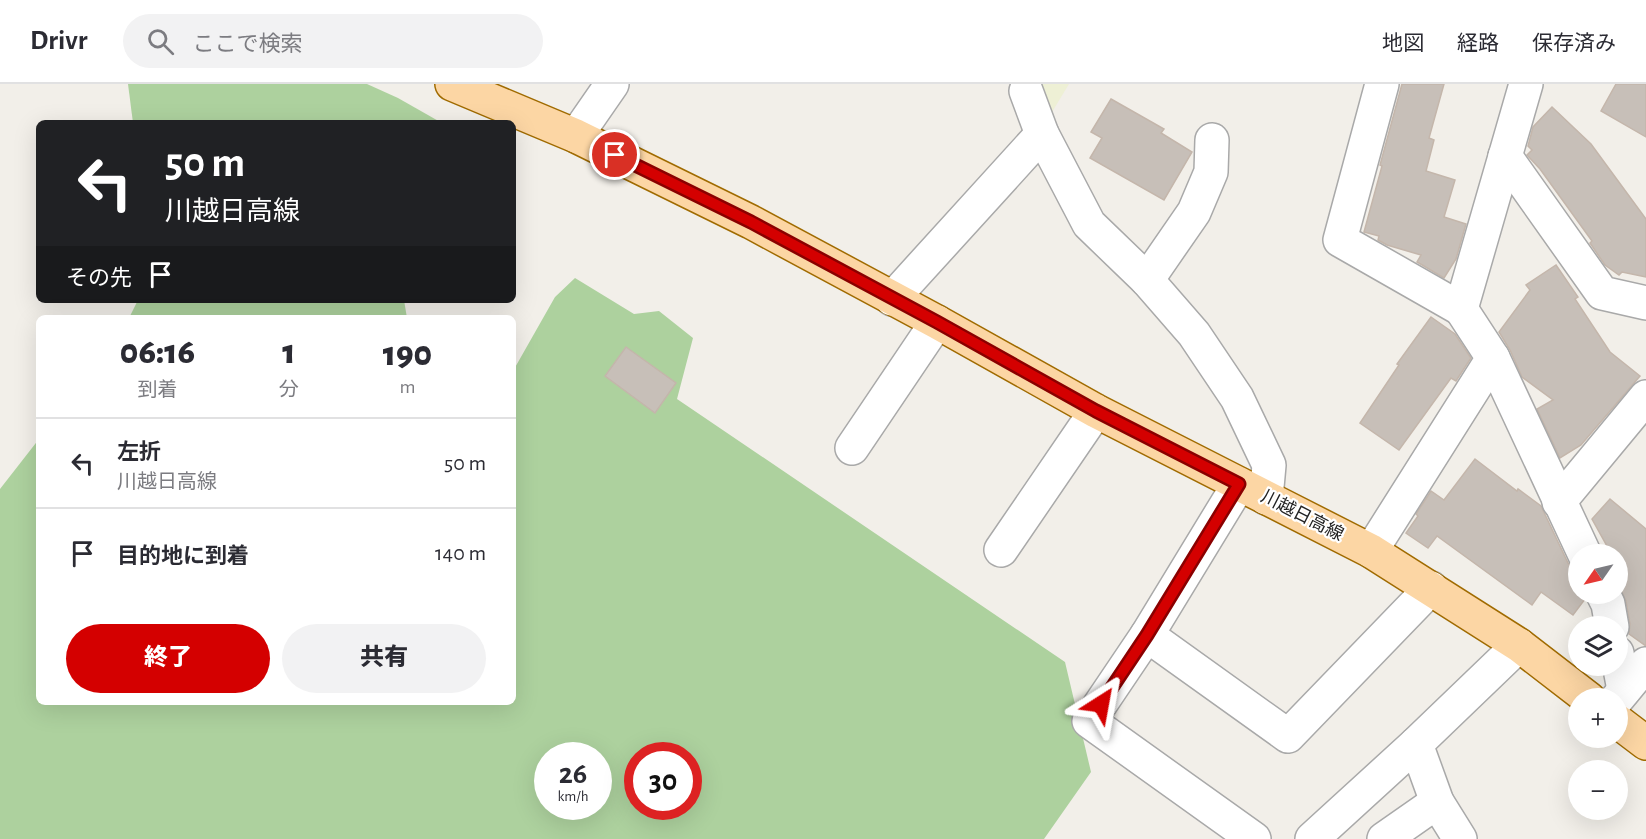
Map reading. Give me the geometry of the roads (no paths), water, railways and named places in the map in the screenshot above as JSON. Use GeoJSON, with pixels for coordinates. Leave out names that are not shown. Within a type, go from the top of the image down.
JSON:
{"type":"FeatureCollection","features":[{"type":"Feature","properties":{"kind":"main road","name":"川越日高線"},"geometry":{"type":"LineString","coordinates":[[452,84],[576,136],[751,222],[1096,411],[1371,551],[1519,645],[1575,688]]}},
{"type":"Feature","properties":{"kind":"main road"},"geometry":{"type":"LineString","coordinates":[[1628,716],[1646,743]]}},
{"type":"Feature","properties":{"kind":"street"},"geometry":{"type":"LineString","coordinates":[[576,136],[612,84]]}},
{"type":"Feature","properties":{"kind":"street"},"geometry":{"type":"LineString","coordinates":[[1382,84],[1340,240],[1461,309],[1493,358],[1580,544]]}},
{"type":"Feature","properties":{"kind":"street"},"geometry":{"type":"LineString","coordinates":[[1461,309],[1526,84]]}},
{"type":"Feature","properties":{"kind":"street"},"geometry":{"type":"LineString","coordinates":[[1026,91],[1042,134],[1089,224],[1147,280],[1194,334],[1238,398],[1269,465],[1253,491],[1147,635],[1089,721],[1254,839]]}},
{"type":"Feature","properties":{"kind":"street"},"geometry":{"type":"LineString","coordinates":[[892,299],[1042,134]]}},
{"type":"Feature","properties":{"kind":"street"},"geometry":{"type":"LineString","coordinates":[[1147,280],[1194,212],[1211,172],[1212,140]]}},
{"type":"Feature","properties":{"kind":"street"},"geometry":{"type":"LineString","coordinates":[[1505,156],[1602,293],[1646,303]]}},
{"type":"Feature","properties":{"kind":"street"},"geometry":{"type":"LineString","coordinates":[[852,448],[937,322]]}},
{"type":"Feature","properties":{"kind":"street"},"geometry":{"type":"LineString","coordinates":[[1371,551],[1493,358]]}},
{"type":"Feature","properties":{"kind":"street"},"geometry":{"type":"LineString","coordinates":[[1559,502],[1645,400]]}},
{"type":"Feature","properties":{"kind":"street"},"geometry":{"type":"LineString","coordinates":[[1001,550],[1096,411]]}},
{"type":"Feature","properties":{"kind":"street"},"geometry":{"type":"LineString","coordinates":[[1147,635],[1288,736],[1431,588]]}},
{"type":"Feature","properties":{"kind":"street"},"geometry":{"type":"LineString","coordinates":[[1312,839],[1416,744],[1519,645]]}},
{"type":"Feature","properties":{"kind":"street"},"geometry":{"type":"LineString","coordinates":[[1628,690],[1646,664]]}},
{"type":"Feature","properties":{"kind":"street"},"geometry":{"type":"LineString","coordinates":[[1416,744],[1437,802],[1460,839]]}},
{"type":"Feature","properties":{"kind":"street"},"geometry":{"type":"LineString","coordinates":[[1384,839],[1437,802]]}}]}
